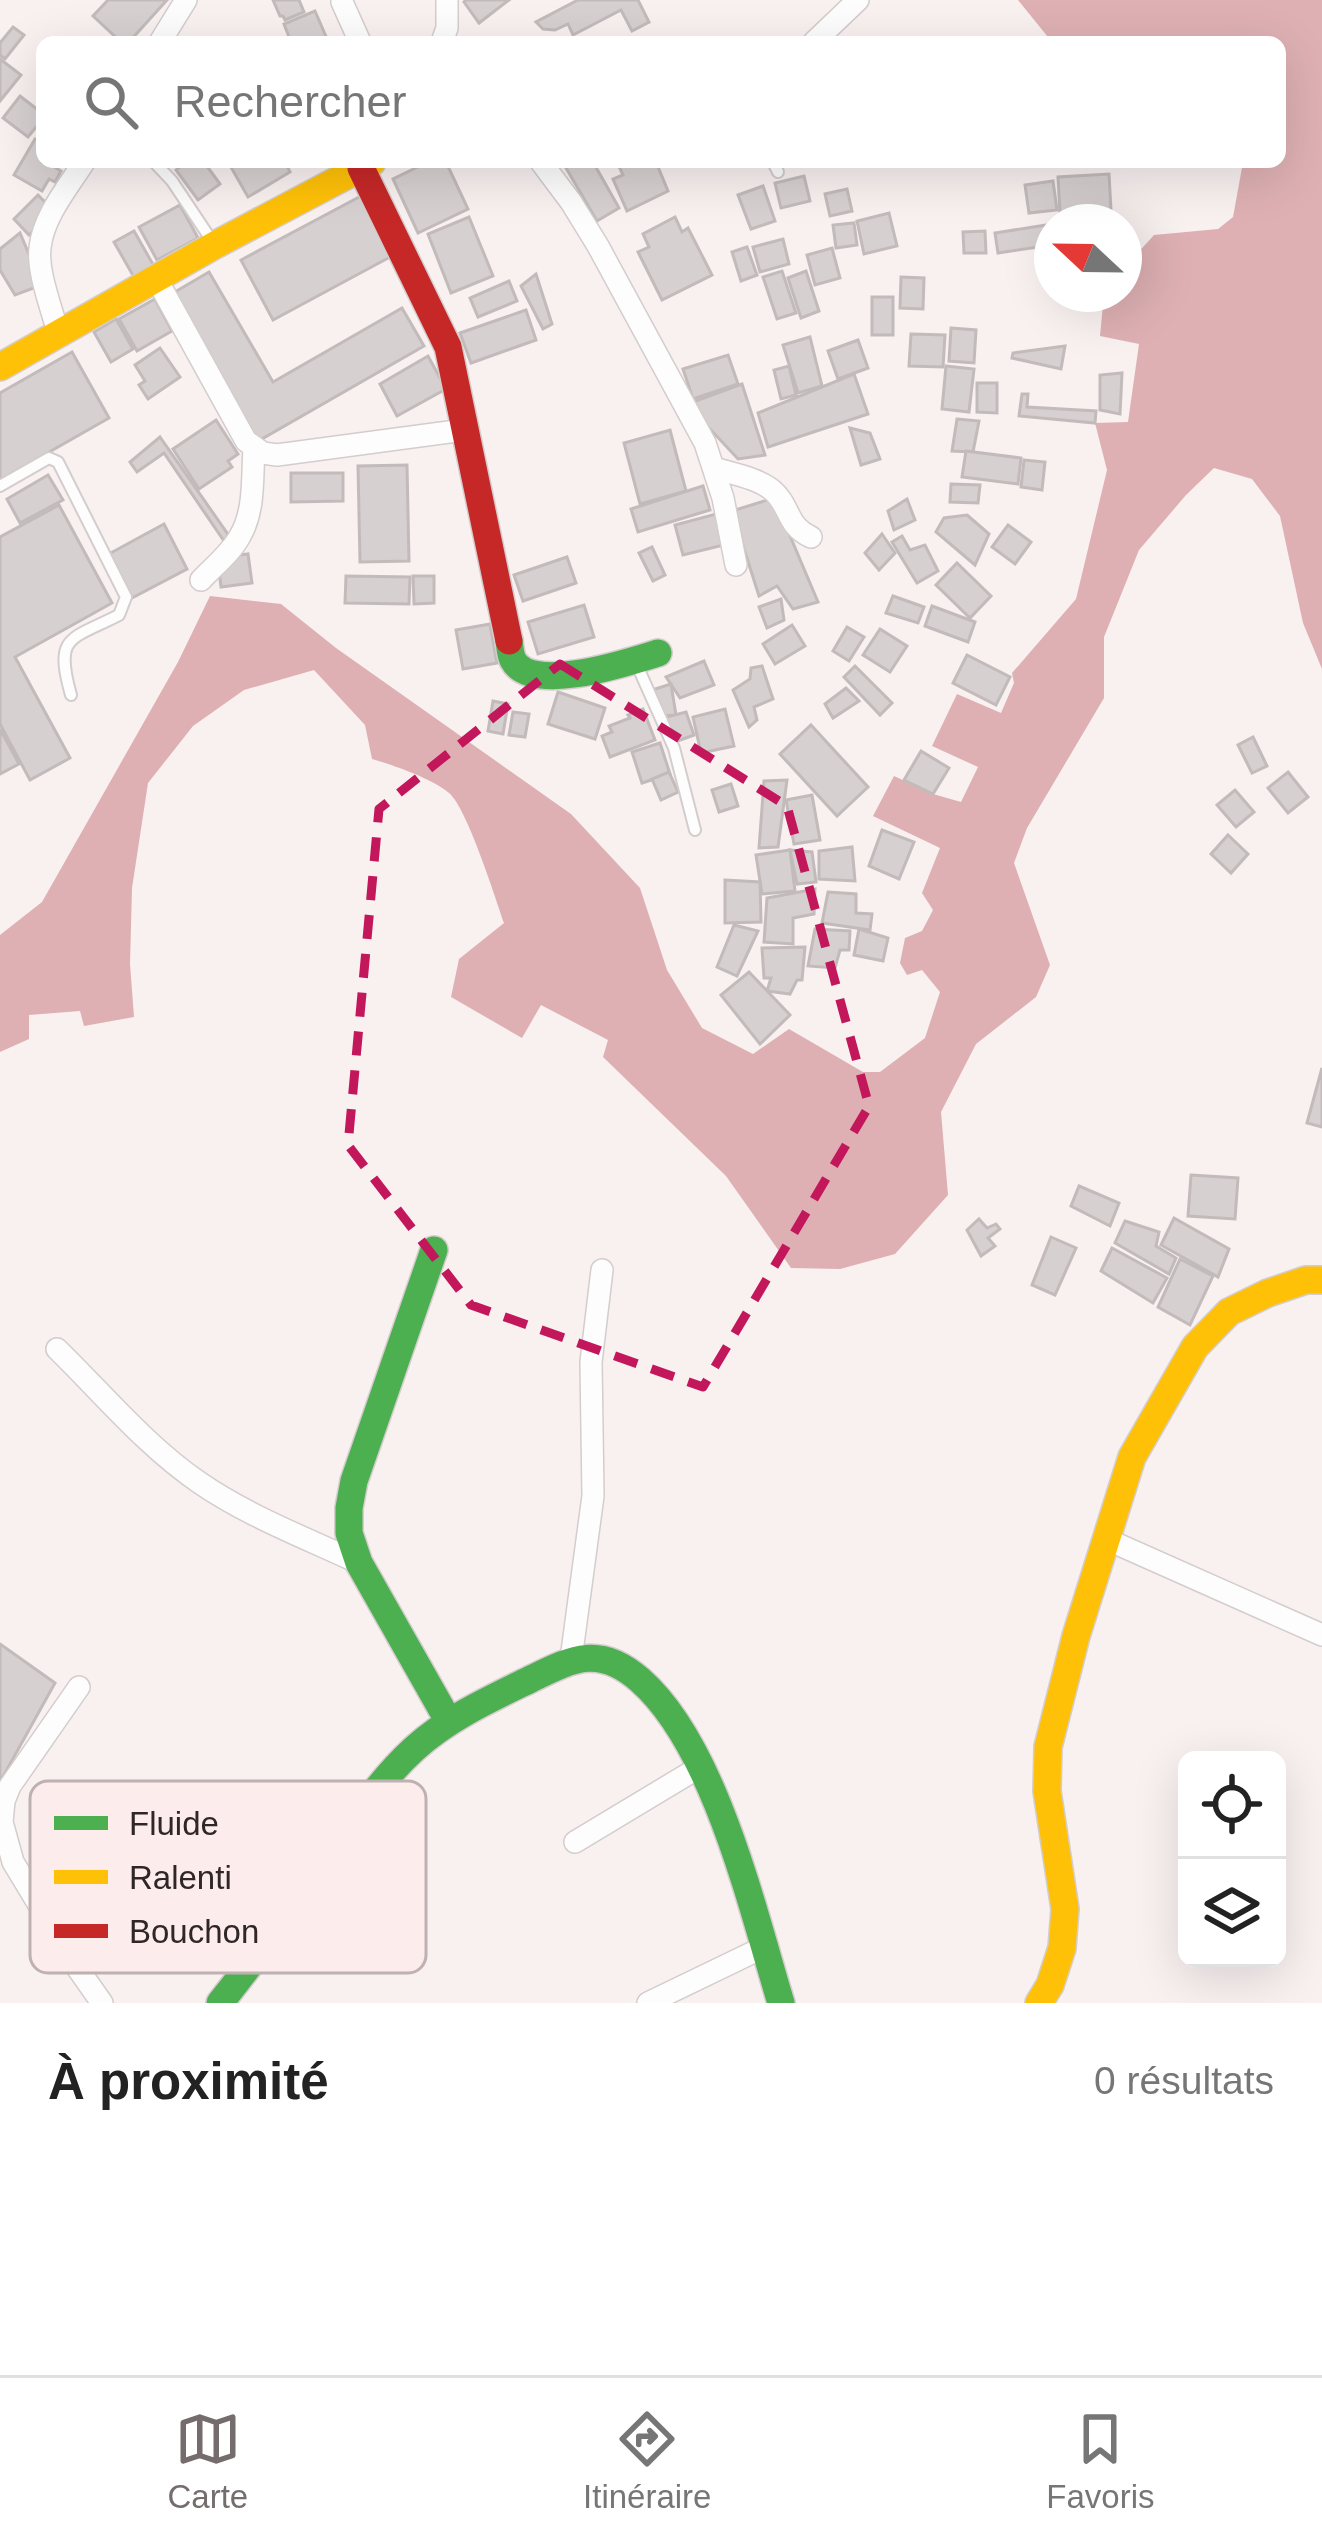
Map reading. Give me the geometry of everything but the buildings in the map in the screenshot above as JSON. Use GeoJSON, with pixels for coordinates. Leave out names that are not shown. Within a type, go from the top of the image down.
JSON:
{"type":"FeatureCollection","features":[{"type":"Feature","properties":{"kind":"street"},"geometry":{"type":"LineString","coordinates":[[164,36],[187,0]]}},
{"type":"Feature","properties":{"kind":"street"},"geometry":{"type":"LineString","coordinates":[[444,36],[447,0]]}},
{"type":"Feature","properties":{"kind":"street"},"geometry":{"type":"LineString","coordinates":[[820,36],[854,1]]}},
{"type":"Feature","properties":{"kind":"street"},"geometry":{"type":"LineString","coordinates":[[342,2],[357,36]]}},
{"type":"Feature","properties":{"kind":"street"},"geometry":{"type":"LineString","coordinates":[[58,333],[40,246],[54,209],[80,168]]}},
{"type":"Feature","properties":{"kind":"street"},"geometry":{"type":"LineString","coordinates":[[0,367],[360,168]]}},
{"type":"Feature","properties":{"kind":"street"},"geometry":{"type":"LineString","coordinates":[[367,168],[448,347],[508,646],[518,671],[559,677],[646,657]]}},
{"type":"Feature","properties":{"kind":"street"},"geometry":{"type":"LineString","coordinates":[[546,168],[571,202],[638,316],[705,443],[736,565]]}},
{"type":"Feature","properties":{"kind":"street"},"geometry":{"type":"LineString","coordinates":[[156,278],[254,449],[277,455],[464,430]]}},
{"type":"Feature","properties":{"kind":"street"},"geometry":{"type":"LineString","coordinates":[[200,580],[244,530],[254,449]]}},
{"type":"Feature","properties":{"kind":"street"},"geometry":{"type":"LineString","coordinates":[[714,468],[767,487],[783,503],[796,529],[811,536]]}},
{"type":"Feature","properties":{"kind":"street"},"geometry":{"type":"LineString","coordinates":[[434,1250],[354,1481],[349,1534],[358,1563],[449,1722]]}},
{"type":"Feature","properties":{"kind":"street"},"geometry":{"type":"LineString","coordinates":[[571,1659],[593,1496],[591,1362],[602,1270]]}},
{"type":"Feature","properties":{"kind":"street"},"geometry":{"type":"LineString","coordinates":[[1039,2003],[1062,1948],[1065,1909],[1047,1791],[1048,1748],[1076,1636],[1132,1457],[1195,1347],[1229,1312],[1268,1293],[1306,1280],[1322,1280]]}},
{"type":"Feature","properties":{"kind":"street"},"geometry":{"type":"LineString","coordinates":[[57,1349],[165,1456],[198,1482],[229,1502],[358,1563]]}},
{"type":"Feature","properties":{"kind":"street"},"geometry":{"type":"LineString","coordinates":[[1106,1539],[1322,1635]]}},
{"type":"Feature","properties":{"kind":"street"},"geometry":{"type":"LineString","coordinates":[[385,1781],[449,1722],[571,1659],[602,1660],[629,1670],[676,1722],[698,1768],[752,1900],[781,2003]]}},
{"type":"Feature","properties":{"kind":"street"},"geometry":{"type":"LineString","coordinates":[[30,1890],[13,1862],[2,1822],[4,1801],[79,1687]]}},
{"type":"Feature","properties":{"kind":"street"},"geometry":{"type":"LineString","coordinates":[[575,1842],[698,1768]]}},
{"type":"Feature","properties":{"kind":"street"},"geometry":{"type":"LineString","coordinates":[[648,2003],[764,1947]]}},
{"type":"Feature","properties":{"kind":"street"},"geometry":{"type":"LineString","coordinates":[[81,1973],[102,2003]]}},
{"type":"Feature","properties":{"kind":"street"},"geometry":{"type":"LineString","coordinates":[[220,2003],[245,1973]]}},
{"type":"Feature","properties":{"kind":"lane"},"geometry":{"type":"LineString","coordinates":[[160,168],[215,245]]}},
{"type":"Feature","properties":{"kind":"lane"},"geometry":{"type":"LineString","coordinates":[[0,486],[49,458],[58,462],[126,597],[119,615],[72,639],[63,652],[71,695]]}},
{"type":"Feature","properties":{"kind":"lane"},"geometry":{"type":"LineString","coordinates":[[646,657],[694,830]]}},
{"type":"Feature","properties":{"kind":"highlighted area"},"geometry":{"type":"Polygon","coordinates":[[[560,664],[787,806],[869,1106],[703,1387],[471,1305],[348,1145],[379,809],[560,664]]]}},
{"type":"Feature","properties":{"kind":"shaded area"},"geometry":{"type":"Polygon","coordinates":[[[1018,0],[1322,0],[1322,669],[1303,623],[1280,516],[1252,479],[1214,468],[1139,550],[1104,637],[1104,698],[1027,828],[1014,863],[1050,965],[1036,997],[976,1044],[941,1112],[948,1195],[895,1254],[840,1269],[791,1268],[726,1176],[603,1057],[608,1040],[541,1005],[522,1038],[451,997],[459,959],[504,923],[472,834],[449,793],[372,759],[365,725],[314,670],[244,690],[193,726],[148,783],[132,888],[134,1017],[84,1026],[80,1011],[29,1015],[29,1039],[0,1052],[0,935],[42,902],[178,662],[210,596],[281,604],[571,814],[640,888],[667,970],[702,1028],[753,1054],[789,1029],[863,1072],[880,1072],[925,1038],[940,992],[922,970],[907,975],[900,963],[905,938],[922,931],[933,910],[922,893],[940,848],[873,816],[894,776],[961,802],[978,767],[932,746],[957,694],[1001,713],[1014,683],[1012,673],[1076,599],[1107,470],[1095,423],[1128,422],[1139,344],[1100,336],[1102,312],[1142,312],[1142,248],[1154,235],[1218,229],[1233,217],[1242,168],[1286,168],[1286,36],[1047,36],[1018,0]]]}},
{"type":"Feature","properties":{"kind":"traffic: fast"},"geometry":{"type":"LineString","coordinates":[[509,641],[513,660],[523,670],[539,675],[581,673],[658,653]]}},
{"type":"Feature","properties":{"kind":"traffic: fast"},"geometry":{"type":"LineString","coordinates":[[434,1250],[354,1481],[349,1533],[359,1563],[449,1722]]}},
{"type":"Feature","properties":{"kind":"traffic: fast"},"geometry":{"type":"LineString","coordinates":[[384,1781],[441,1728],[560,1666],[586,1658],[625,1669],[666,1709],[710,1786],[781,2003]]}},
{"type":"Feature","properties":{"kind":"traffic: fast"},"geometry":{"type":"LineString","coordinates":[[220,2003],[243,1973]]}},
{"type":"Feature","properties":{"kind":"traffic: slow"},"geometry":{"type":"LineString","coordinates":[[0,367],[361,168]]}},
{"type":"Feature","properties":{"kind":"traffic: slow"},"geometry":{"type":"LineString","coordinates":[[1039,2003],[1062,1948],[1065,1909],[1047,1791],[1048,1747],[1076,1636],[1132,1457],[1195,1347],[1229,1312],[1268,1293],[1306,1280],[1322,1280]]}},
{"type":"Feature","properties":{"kind":"traffic: jam"},"geometry":{"type":"LineString","coordinates":[[361,168],[448,347],[509,641]]}}]}
